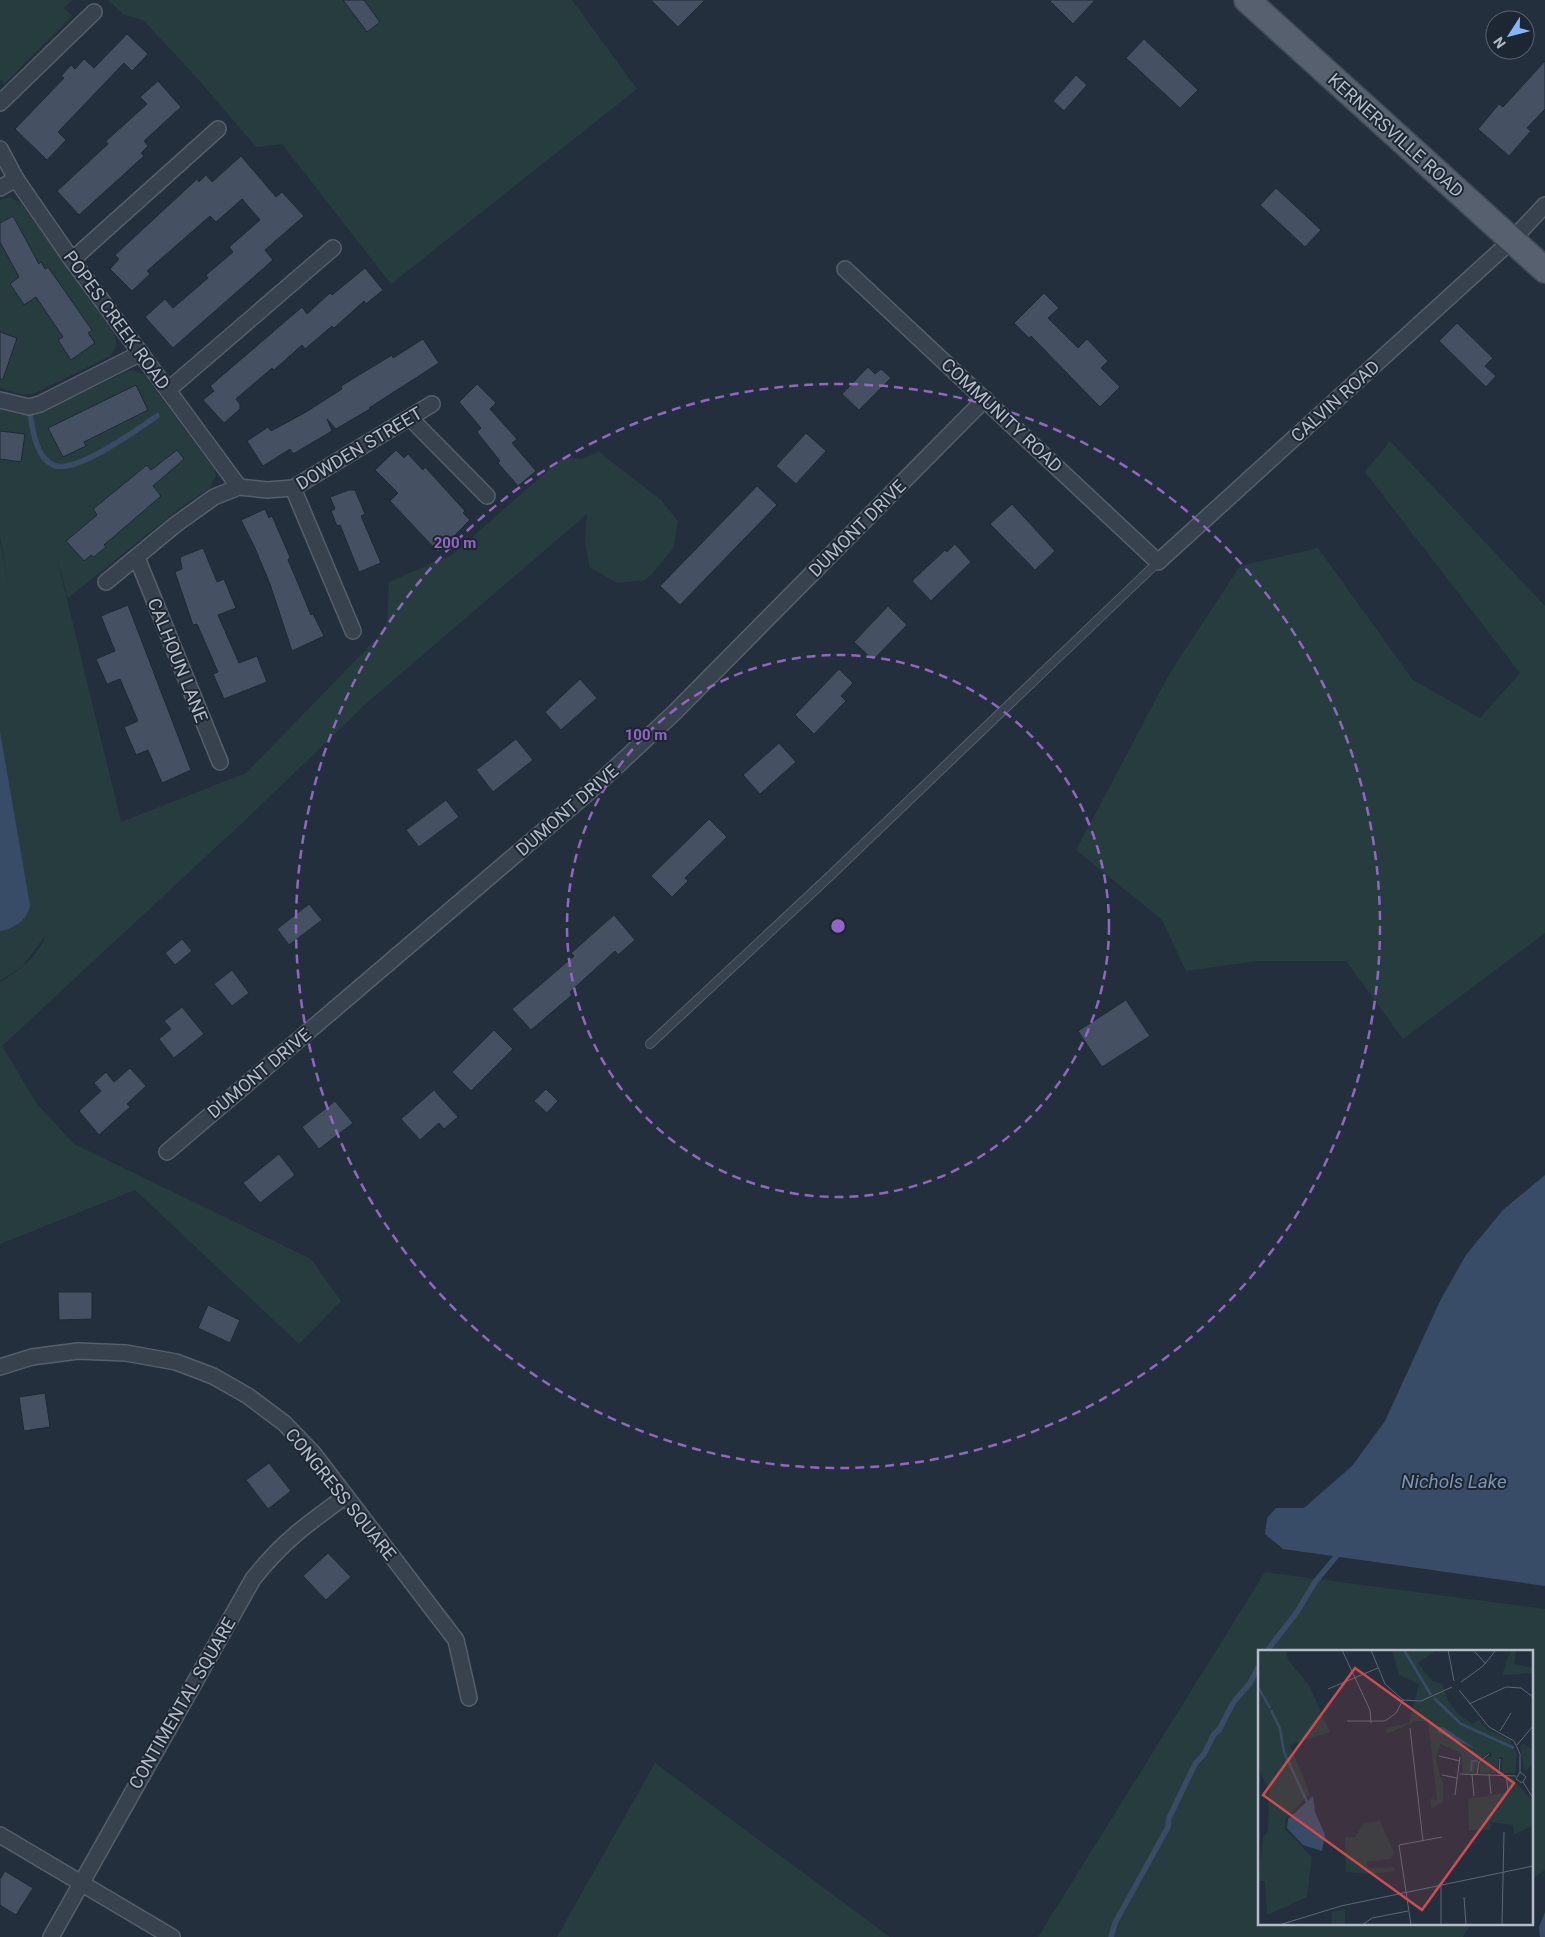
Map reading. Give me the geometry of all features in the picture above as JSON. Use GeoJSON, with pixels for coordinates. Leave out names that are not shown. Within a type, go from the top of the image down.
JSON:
{"type":"FeatureCollection","features":[{"type":"Feature","properties":{"kind":"main road","name":"KERNERSVILLE ROAD"},"geometry":{"type":"LineString","coordinates":[[1247,0],[1545,270]]}},
{"type":"Feature","properties":{"kind":"street"},"geometry":{"type":"LineString","coordinates":[[0,103],[94,12]]}},
{"type":"Feature","properties":{"kind":"street"},"geometry":{"type":"LineString","coordinates":[[72,260],[218,128]]}},
{"type":"Feature","properties":{"kind":"street","name":"POPES CREEK ROAD"},"geometry":{"type":"LineString","coordinates":[[0,149],[16,179],[72,260],[239,487]]}},
{"type":"Feature","properties":{"kind":"street"},"geometry":{"type":"LineString","coordinates":[[0,188],[16,179]]}},
{"type":"Feature","properties":{"kind":"street","name":"CALVIN ROAD"},"geometry":{"type":"LineString","coordinates":[[1158,562],[1512,240],[1545,205]]}},
{"type":"Feature","properties":{"kind":"street"},"geometry":{"type":"LineString","coordinates":[[168,390],[333,248]]}},
{"type":"Feature","properties":{"kind":"street","name":"COMMUNITY ROAD"},"geometry":{"type":"LineString","coordinates":[[845,269],[1158,562]]}},
{"type":"Feature","properties":{"kind":"street"},"geometry":{"type":"LineString","coordinates":[[0,400],[29,407],[40,404],[141,353]]}},
{"type":"Feature","properties":{"kind":"street","name":"DUMONT DRIVE"},"geometry":{"type":"LineString","coordinates":[[167,1152],[589,792],[674,713],[985,399]]}},
{"type":"Feature","properties":{"kind":"street","name":"DOWDEN STREET"},"geometry":{"type":"LineString","coordinates":[[106,582],[175,525],[214,497],[239,487],[266,490],[293,488],[432,404]]}},
{"type":"Feature","properties":{"kind":"street"},"geometry":{"type":"LineString","coordinates":[[410,418],[487,496]]}},
{"type":"Feature","properties":{"kind":"street"},"geometry":{"type":"LineString","coordinates":[[293,488],[353,631]]}},
{"type":"Feature","properties":{"kind":"street","name":"CALHOUN LANE"},"geometry":{"type":"LineString","coordinates":[[137,558],[220,762]]}},
{"type":"Feature","properties":{"kind":"street","name":"CONGRESS SQUARE"},"geometry":{"type":"LineString","coordinates":[[0,1367],[32,1357],[78,1351],[126,1353],[176,1362],[213,1376],[248,1396],[284,1422],[313,1452],[456,1640],[469,1698]]}},
{"type":"Feature","properties":{"kind":"street","name":"CONTIMENTAL SQUARE"},"geometry":{"type":"LineString","coordinates":[[51,1937],[252,1580],[274,1552],[298,1530],[346,1496]]}},
{"type":"Feature","properties":{"kind":"street"},"geometry":{"type":"LineString","coordinates":[[0,1835],[172,1937]]}},
{"type":"Feature","properties":{"kind":"lane"},"geometry":{"type":"LineString","coordinates":[[650,1044],[838,868],[1158,562]]}},
{"type":"Feature","properties":{"kind":"green space"},"geometry":{"type":"Polygon","coordinates":[[[0,0],[72,0],[64,8],[72,16],[5,83],[0,79],[0,0]]]}},
{"type":"Feature","properties":{"kind":"green space"},"geometry":{"type":"Polygon","coordinates":[[[108,0],[572,0],[637,89],[391,284],[282,144],[256,147],[197,78],[143,20],[123,14],[108,0]]]}},
{"type":"Feature","properties":{"kind":"green space"},"geometry":{"type":"Polygon","coordinates":[[[10,197],[20,202],[109,326],[116,339],[116,347],[110,356],[33,394],[21,394],[0,388],[0,200],[10,197]]]}},
{"type":"Feature","properties":{"kind":"green space"},"geometry":{"type":"Polygon","coordinates":[[[131,370],[144,374],[214,469],[216,476],[209,489],[185,504],[68,598],[56,554],[121,822],[246,773],[383,632],[387,622],[389,582],[452,555],[563,457],[581,459],[599,452],[661,500],[678,521],[673,549],[646,580],[618,583],[590,568],[585,542],[587,514],[368,702],[241,824],[2,1046],[37,1104],[74,1144],[311,1259],[341,1301],[299,1344],[135,1190],[0,1244],[0,982],[21,968],[28,962],[38,950],[46,934],[23,966],[0,981],[0,541],[10,593],[0,537],[0,409],[20,415],[35,415],[131,370]]]}},
{"type":"Feature","properties":{"kind":"green space"},"geometry":{"type":"Polygon","coordinates":[[[1390,441],[1545,606],[1545,933],[1403,1039],[1346,961],[1257,961],[1186,971],[1162,920],[1076,850],[1171,671],[1240,566],[1318,548],[1413,680],[1480,718],[1520,673],[1365,472],[1390,441]]]}},
{"type":"Feature","properties":{"kind":"green space"},"geometry":{"type":"Polygon","coordinates":[[[1265,1572],[1545,1609],[1545,1870],[1532,1879],[1532,1650],[1258,1650],[1258,1924],[1470,1924],[1463,1937],[1038,1937],[1265,1572]]]}},
{"type":"Feature","properties":{"kind":"green space"},"geometry":{"type":"Polygon","coordinates":[[[655,1763],[890,1937],[557,1937],[655,1763]]]}},
{"type":"Feature","properties":{"kind":"water"},"geometry":{"type":"Polygon","coordinates":[[[0,732],[30,905],[26,915],[19,923],[0,931],[0,732]]]}},
{"type":"Feature","properties":{"kind":"water","name":"Nichols Lake"},"geometry":{"type":"Polygon","coordinates":[[[1545,1175],[1545,1586],[1283,1549],[1265,1534],[1267,1518],[1276,1508],[1304,1508],[1352,1466],[1385,1421],[1441,1299],[1466,1255],[1503,1210],[1545,1175]]]}},
{"type":"Feature","properties":{"kind":"water"},"geometry":{"type":"Polygon","coordinates":[[[1545,1912],[1545,1937],[1540,1937],[1539,1927],[1545,1912]]]}},
{"type":"Feature","properties":{"kind":"building"},"geometry":{"type":"Polygon","coordinates":[[[343,0],[364,0],[380,22],[367,32],[343,0]]]}},
{"type":"Feature","properties":{"kind":"building"},"geometry":{"type":"Polygon","coordinates":[[[651,0],[705,0],[678,27],[651,0]]]}},
{"type":"Feature","properties":{"kind":"building"},"geometry":{"type":"Polygon","coordinates":[[[1049,0],[1095,0],[1073,24],[1049,0]]]}},
{"type":"Feature","properties":{"kind":"building"},"geometry":{"type":"Polygon","coordinates":[[[127,34],[148,54],[132,71],[124,63],[58,132],[66,140],[47,160],[15,129],[64,78],[61,76],[71,65],[75,69],[84,59],[94,68],[127,34]]]}},
{"type":"Feature","properties":{"kind":"building"},"geometry":{"type":"Polygon","coordinates":[[[1144,39],[1198,90],[1180,108],[1126,58],[1144,39]]]}},
{"type":"Feature","properties":{"kind":"building"},"geometry":{"type":"Polygon","coordinates":[[[1545,61],[1545,109],[1527,128],[1531,131],[1509,156],[1478,129],[1499,104],[1503,107],[1545,61]]]}},
{"type":"Feature","properties":{"kind":"building"},"geometry":{"type":"Polygon","coordinates":[[[1076,75],[1087,85],[1064,111],[1053,101],[1076,75]]]}},
{"type":"Feature","properties":{"kind":"building"},"geometry":{"type":"Polygon","coordinates":[[[158,81],[181,107],[144,141],[148,146],[141,153],[144,156],[79,215],[57,191],[108,144],[106,141],[147,104],[140,97],[158,81]]]}},
{"type":"Feature","properties":{"kind":"building"},"geometry":{"type":"Polygon","coordinates":[[[241,156],[276,197],[282,192],[304,216],[265,250],[273,260],[173,348],[145,317],[165,299],[173,308],[208,278],[206,275],[233,252],[229,247],[260,220],[242,199],[216,222],[210,216],[147,271],[150,274],[132,291],[110,269],[119,259],[115,255],[197,179],[199,182],[206,175],[212,182],[241,156]]]}},
{"type":"Feature","properties":{"kind":"building"},"geometry":{"type":"Polygon","coordinates":[[[1276,188],[1321,230],[1305,247],[1260,205],[1276,188]]]}},
{"type":"Feature","properties":{"kind":"building"},"geometry":{"type":"Polygon","coordinates":[[[13,216],[39,264],[41,262],[45,269],[48,267],[92,330],[88,333],[95,343],[71,360],[58,340],[63,337],[36,297],[24,305],[10,284],[19,277],[0,242],[0,223],[13,216]]]}},
{"type":"Feature","properties":{"kind":"building"},"geometry":{"type":"Polygon","coordinates":[[[365,268],[383,290],[366,304],[364,301],[334,328],[332,326],[305,349],[302,345],[274,370],[272,368],[236,399],[240,404],[240,409],[224,423],[203,400],[214,391],[210,386],[302,307],[307,314],[330,293],[332,295],[365,268]]]}},
{"type":"Feature","properties":{"kind":"building"},"geometry":{"type":"Polygon","coordinates":[[[1044,293],[1059,308],[1048,318],[1078,348],[1087,339],[1108,361],[1101,368],[1120,387],[1100,407],[1031,336],[1029,338],[1014,323],[1044,293]]]}},
{"type":"Feature","properties":{"kind":"building"},"geometry":{"type":"Polygon","coordinates":[[[1457,323],[1493,358],[1485,366],[1496,376],[1486,387],[1439,341],[1457,323]]]}},
{"type":"Feature","properties":{"kind":"building"},"geometry":{"type":"Polygon","coordinates":[[[0,332],[17,338],[3,379],[0,379],[0,332]]]}},
{"type":"Feature","properties":{"kind":"building"},"geometry":{"type":"Polygon","coordinates":[[[423,339],[439,363],[370,409],[336,429],[327,419],[332,431],[293,454],[290,449],[263,466],[247,441],[268,427],[271,431],[306,412],[342,389],[341,386],[392,355],[393,358],[423,339]]]}},
{"type":"Feature","properties":{"kind":"building"},"geometry":{"type":"Polygon","coordinates":[[[868,367],[875,374],[881,369],[891,378],[859,410],[842,394],[868,367]]]}},
{"type":"Feature","properties":{"kind":"building"},"geometry":{"type":"Polygon","coordinates":[[[477,384],[496,403],[490,409],[517,439],[512,443],[536,471],[518,486],[498,463],[500,461],[477,432],[481,428],[459,402],[477,384]]]}},
{"type":"Feature","properties":{"kind":"building"},"geometry":{"type":"Polygon","coordinates":[[[136,385],[148,410],[84,442],[86,446],[63,457],[48,428],[136,385]]]}},
{"type":"Feature","properties":{"kind":"building"},"geometry":{"type":"Polygon","coordinates":[[[0,431],[25,434],[21,462],[0,459],[0,431]]]}},
{"type":"Feature","properties":{"kind":"building"},"geometry":{"type":"Polygon","coordinates":[[[806,433],[826,451],[796,484],[776,466],[806,433]]]}},
{"type":"Feature","properties":{"kind":"building"},"geometry":{"type":"Polygon","coordinates":[[[177,450],[184,459],[153,486],[161,496],[104,545],[106,547],[94,557],[91,555],[84,561],[66,541],[97,515],[93,509],[147,465],[151,470],[177,450]]]}},
{"type":"Feature","properties":{"kind":"building"},"geometry":{"type":"Polygon","coordinates":[[[396,450],[404,458],[408,454],[423,470],[425,467],[465,511],[463,513],[470,520],[438,552],[390,501],[398,493],[375,470],[396,450]]]}},
{"type":"Feature","properties":{"kind":"building"},"geometry":{"type":"Polygon","coordinates":[[[757,486],[777,505],[680,605],[660,586],[757,486]]]}},
{"type":"Feature","properties":{"kind":"building"},"geometry":{"type":"Polygon","coordinates":[[[349,490],[355,490],[365,514],[361,516],[381,563],[359,572],[340,525],[337,526],[331,511],[335,509],[330,497],[349,490]]]}},
{"type":"Feature","properties":{"kind":"building"},"geometry":{"type":"Polygon","coordinates":[[[1012,504],[1055,551],[1035,570],[990,524],[1012,504]]]}},
{"type":"Feature","properties":{"kind":"building"},"geometry":{"type":"Polygon","coordinates":[[[265,509],[269,518],[272,516],[290,557],[288,560],[311,615],[313,614],[324,636],[292,651],[270,584],[241,520],[265,509]]]}},
{"type":"Feature","properties":{"kind":"building"},"geometry":{"type":"Polygon","coordinates":[[[955,544],[971,562],[931,601],[912,581],[945,550],[947,552],[955,544]]]}},
{"type":"Feature","properties":{"kind":"building"},"geometry":{"type":"Polygon","coordinates":[[[203,548],[217,582],[224,579],[236,608],[218,615],[239,663],[257,656],[267,682],[224,699],[213,674],[218,672],[197,624],[193,625],[175,572],[182,569],[180,557],[203,548]]]}},
{"type":"Feature","properties":{"kind":"building"},"geometry":{"type":"Polygon","coordinates":[[[128,605],[191,770],[162,783],[148,750],[136,755],[124,727],[138,721],[120,679],[107,684],[96,659],[115,651],[101,616],[128,605]]]}},
{"type":"Feature","properties":{"kind":"building"},"geometry":{"type":"Polygon","coordinates":[[[888,606],[907,625],[873,660],[854,642],[888,606]]]}},
{"type":"Feature","properties":{"kind":"building"},"geometry":{"type":"Polygon","coordinates":[[[839,669],[853,683],[841,696],[846,701],[814,734],[795,715],[839,669]]]}},
{"type":"Feature","properties":{"kind":"building"},"geometry":{"type":"Polygon","coordinates":[[[580,679],[597,698],[561,730],[545,712],[580,679]]]}},
{"type":"Feature","properties":{"kind":"building"},"geometry":{"type":"Polygon","coordinates":[[[516,739],[533,760],[493,792],[476,770],[516,739]]]}},
{"type":"Feature","properties":{"kind":"building"},"geometry":{"type":"Polygon","coordinates":[[[779,743],[796,762],[760,794],[743,775],[779,743]]]}},
{"type":"Feature","properties":{"kind":"building"},"geometry":{"type":"Polygon","coordinates":[[[446,800],[459,817],[419,847],[406,830],[446,800]]]}},
{"type":"Feature","properties":{"kind":"building"},"geometry":{"type":"Polygon","coordinates":[[[709,819],[727,837],[685,878],[688,881],[672,897],[651,876],[709,819]]]}},
{"type":"Feature","properties":{"kind":"building"},"geometry":{"type":"Polygon","coordinates":[[[309,904],[322,920],[289,945],[277,929],[309,904]]]}},
{"type":"Feature","properties":{"kind":"building"},"geometry":{"type":"Polygon","coordinates":[[[614,915],[635,940],[618,955],[615,951],[570,992],[572,995],[531,1030],[512,1009],[574,956],[571,953],[614,915]]]}},
{"type":"Feature","properties":{"kind":"building"},"geometry":{"type":"Polygon","coordinates":[[[182,939],[192,951],[175,965],[165,953],[182,939]]]}},
{"type":"Feature","properties":{"kind":"building"},"geometry":{"type":"Polygon","coordinates":[[[232,970],[249,993],[232,1006],[214,984],[232,970]]]}},
{"type":"Feature","properties":{"kind":"building"},"geometry":{"type":"Polygon","coordinates":[[[1126,1000],[1150,1036],[1102,1067],[1078,1031],[1126,1000]]]}},
{"type":"Feature","properties":{"kind":"building"},"geometry":{"type":"Polygon","coordinates":[[[182,1007],[204,1034],[174,1058],[159,1039],[171,1029],[164,1021],[182,1007]]]}},
{"type":"Feature","properties":{"kind":"building"},"geometry":{"type":"Polygon","coordinates":[[[494,1030],[513,1049],[471,1091],[452,1072],[494,1030]]]}},
{"type":"Feature","properties":{"kind":"building"},"geometry":{"type":"Polygon","coordinates":[[[130,1068],[146,1086],[127,1104],[130,1107],[99,1135],[79,1111],[101,1091],[94,1083],[106,1072],[114,1082],[130,1068]]]}},
{"type":"Feature","properties":{"kind":"building"},"geometry":{"type":"Polygon","coordinates":[[[546,1089],[558,1101],[547,1113],[534,1101],[546,1089]]]}},
{"type":"Feature","properties":{"kind":"building"},"geometry":{"type":"Polygon","coordinates":[[[434,1090],[458,1117],[444,1129],[439,1123],[420,1140],[401,1119],[434,1090]]]}},
{"type":"Feature","properties":{"kind":"building"},"geometry":{"type":"Polygon","coordinates":[[[335,1101],[353,1123],[319,1149],[302,1127],[335,1101]]]}},
{"type":"Feature","properties":{"kind":"building"},"geometry":{"type":"Polygon","coordinates":[[[279,1154],[295,1175],[260,1203],[243,1183],[279,1154]]]}},
{"type":"Feature","properties":{"kind":"building"},"geometry":{"type":"Polygon","coordinates":[[[58,1292],[92,1292],[92,1319],[59,1320],[58,1292]]]}},
{"type":"Feature","properties":{"kind":"building"},"geometry":{"type":"Polygon","coordinates":[[[208,1305],[240,1320],[230,1343],[198,1328],[208,1305]]]}},
{"type":"Feature","properties":{"kind":"building"},"geometry":{"type":"Polygon","coordinates":[[[45,1393],[50,1427],[24,1431],[19,1397],[45,1393]]]}},
{"type":"Feature","properties":{"kind":"building"},"geometry":{"type":"Polygon","coordinates":[[[269,1463],[291,1491],[268,1509],[246,1480],[269,1463]]]}},
{"type":"Feature","properties":{"kind":"building"},"geometry":{"type":"Polygon","coordinates":[[[328,1553],[351,1577],[326,1600],[303,1576],[328,1553]]]}},
{"type":"Feature","properties":{"kind":"building"},"geometry":{"type":"Polygon","coordinates":[[[5,1871],[33,1888],[16,1915],[0,1905],[0,1879],[5,1871]]]}},
{"type":"Feature","properties":{"kind":"waterway"},"geometry":{"type":"LineString","coordinates":[[30,414],[39,450],[47,461],[53,465],[63,466],[91,457],[122,440],[157,416]]}},
{"type":"Feature","properties":{"kind":"waterway"},"geometry":{"type":"LineString","coordinates":[[1268,1650],[1297,1612],[1315,1582],[1339,1553]]}},
{"type":"Feature","properties":{"kind":"waterway"},"geometry":{"type":"LineString","coordinates":[[1111,1937],[1115,1923],[1168,1827],[1169,1818],[1195,1764],[1204,1754],[1233,1703],[1250,1683],[1258,1668]]}}]}
